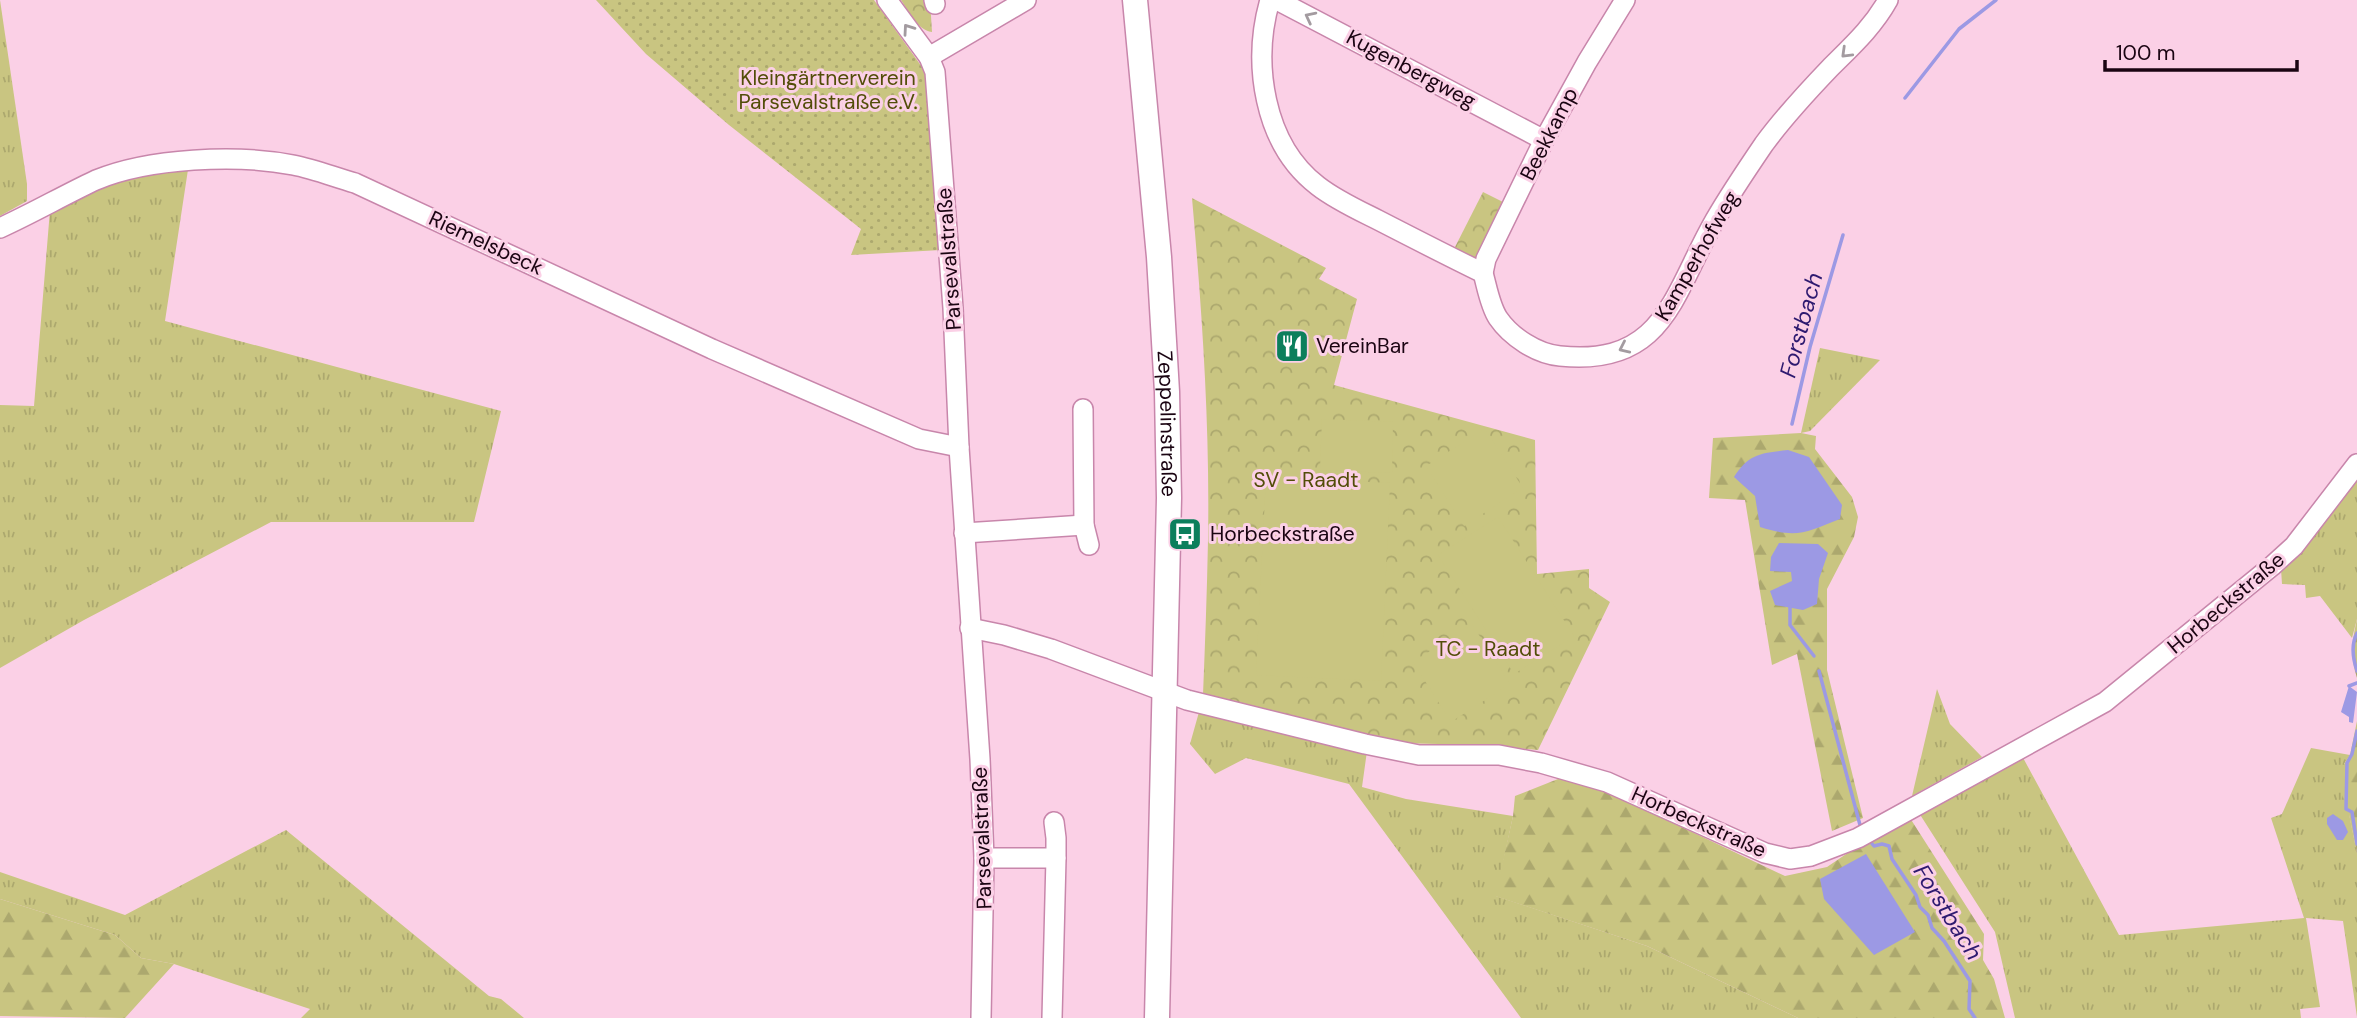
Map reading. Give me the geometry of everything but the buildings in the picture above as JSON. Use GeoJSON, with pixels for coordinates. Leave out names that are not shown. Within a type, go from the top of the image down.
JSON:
{"type":"FeatureCollection","features":[{"type":"Feature","properties":{"kind":"main road","name":"Zeppelinstraße"},"geometry":{"type":"LineString","coordinates":[[1135,0],[1159,257],[1170,498],[1157,1018]]}},
{"type":"Feature","properties":{"kind":"street","name":"Parsevalstraße"},"geometry":{"type":"LineString","coordinates":[[887,0],[929,57],[935,72],[950,267],[964,533],[980,759],[984,859],[981,1018]]}},
{"type":"Feature","properties":{"kind":"street"},"geometry":{"type":"LineString","coordinates":[[929,57],[1004,5],[1026,0]]}},
{"type":"Feature","properties":{"kind":"street"},"geometry":{"type":"LineString","coordinates":[[1270,0],[1261,48],[1263,80],[1275,128],[1294,161],[1318,186],[1351,207],[1483,273]]}},
{"type":"Feature","properties":{"kind":"street","name":"Kugenbergweg"},"geometry":{"type":"LineString","coordinates":[[1277,0],[1544,140]]}},
{"type":"Feature","properties":{"kind":"street","name":"Beekkamp"},"geometry":{"type":"LineString","coordinates":[[1483,273],[1486,259],[1544,140],[1625,0]]}},
{"type":"Feature","properties":{"kind":"street","name":"Kamperhofweg"},"geometry":{"type":"LineString","coordinates":[[1483,273],[1497,316],[1511,334],[1533,348],[1555,356],[1586,358],[1609,355],[1636,342],[1656,328],[1671,309],[1714,220],[1776,128],[1877,18],[1888,0]]}},
{"type":"Feature","properties":{"kind":"street","name":"Riemelsbeck"},"geometry":{"type":"LineString","coordinates":[[0,228],[97,180],[131,168],[242,159],[293,165],[355,183],[712,349],[919,439],[959,447]]}},
{"type":"Feature","properties":{"kind":"street"},"geometry":{"type":"LineString","coordinates":[[1083,409],[1084,525],[1089,545]]}},
{"type":"Feature","properties":{"kind":"street","name":"Horbeckstraße"},"geometry":{"type":"LineString","coordinates":[[970,628],[1051,649],[1166,693],[1384,749],[1419,755],[1499,755],[1541,763],[1607,782],[1765,853],[1790,859],[1811,856],[1858,838],[2105,702],[2294,546],[2357,464]]}},
{"type":"Feature","properties":{"kind":"street"},"geometry":{"type":"LineString","coordinates":[[964,533],[1084,525]]}},
{"type":"Feature","properties":{"kind":"street"},"geometry":{"type":"LineString","coordinates":[[1052,1018],[1056,858],[1054,822]]}},
{"type":"Feature","properties":{"kind":"street"},"geometry":{"type":"LineString","coordinates":[[984,859],[1056,858]]}},
{"type":"Feature","properties":{"kind":"green space"},"geometry":{"type":"Polygon","coordinates":[[[0,0],[27,184],[27,201],[0,216],[0,0]]]}},
{"type":"Feature","properties":{"kind":"green space","name":"Kleingärtnerverein Parsevalstraße e.V."},"geometry":{"type":"Polygon","coordinates":[[[596,0],[874,0],[927,74],[941,250],[851,255],[861,229],[729,125],[646,54],[596,0]]]}},
{"type":"Feature","properties":{"kind":"green space"},"geometry":{"type":"Polygon","coordinates":[[[901,0],[930,0],[932,32],[918,24],[901,0]]]}},
{"type":"Feature","properties":{"kind":"green space"},"geometry":{"type":"Polygon","coordinates":[[[189,163],[165,321],[501,411],[474,522],[271,522],[84,620],[0,668],[0,405],[34,406],[50,210],[97,184],[189,163]]]}},
{"type":"Feature","properties":{"kind":"green space"},"geometry":{"type":"Polygon","coordinates":[[[1483,192],[1505,203],[1475,260],[1454,249],[1483,192]]]}},
{"type":"Feature","properties":{"kind":"green space"},"geometry":{"type":"Polygon","coordinates":[[[1192,198],[1326,268],[1319,279],[1357,299],[1334,385],[1535,440],[1537,574],[1589,569],[1589,588],[1610,602],[1538,750],[1481,745],[1395,743],[1203,695],[1208,454],[1192,198]]]}},
{"type":"Feature","properties":{"kind":"green space"},"geometry":{"type":"Polygon","coordinates":[[[1820,348],[1880,360],[1810,431],[1801,433],[1820,348]]]}},
{"type":"Feature","properties":{"kind":"green space"},"geometry":{"type":"Polygon","coordinates":[[[1322,419],[1393,422],[1392,473],[1320,470],[1322,419]]]}},
{"type":"Feature","properties":{"kind":"green space"},"geometry":{"type":"Polygon","coordinates":[[[1485,429],[1523,488],[1464,526],[1426,466],[1485,429]]]}},
{"type":"Feature","properties":{"kind":"green space"},"geometry":{"type":"Polygon","coordinates":[[[1801,433],[1816,436],[1815,449],[1852,497],[1858,517],[1854,537],[1827,589],[1827,670],[1863,818],[1832,831],[1797,654],[1772,665],[1745,500],[1709,498],[1713,438],[1801,433]]]}},
{"type":"Feature","properties":{"kind":"green space"},"geometry":{"type":"Polygon","coordinates":[[[2357,475],[2357,619],[2352,638],[2320,596],[2306,598],[2305,585],[2282,584],[2281,569],[2357,475]]]}},
{"type":"Feature","properties":{"kind":"green space","name":"SV - Raadt"},"geometry":{"type":"Polygon","coordinates":[[[1266,477],[1390,483],[1381,681],[1256,675],[1266,477]]]}},
{"type":"Feature","properties":{"kind":"green space"},"geometry":{"type":"Polygon","coordinates":[[[1498,517],[1574,636],[1514,674],[1438,555],[1498,517]]]}},
{"type":"Feature","properties":{"kind":"green space"},"geometry":{"type":"Polygon","coordinates":[[[2357,619],[2357,678],[2353,649],[2357,619]]]}},
{"type":"Feature","properties":{"kind":"green space"},"geometry":{"type":"Polygon","coordinates":[[[1472,624],[1510,684],[1451,722],[1413,662],[1472,624]]]}},
{"type":"Feature","properties":{"kind":"green space"},"geometry":{"type":"Polygon","coordinates":[[[1937,689],[1950,724],[1982,757],[1912,796],[1937,689]]]}},
{"type":"Feature","properties":{"kind":"green space"},"geometry":{"type":"Polygon","coordinates":[[[1199,712],[1367,751],[1362,787],[1406,799],[1513,816],[1496,896],[1647,946],[1798,1018],[1521,1018],[1349,784],[1246,758],[1215,774],[1190,744],[1199,712]]]}},
{"type":"Feature","properties":{"kind":"green space"},"geometry":{"type":"Polygon","coordinates":[[[2357,721],[2357,853],[2349,815],[2341,812],[2344,764],[2350,755],[2357,721]]]}},
{"type":"Feature","properties":{"kind":"green space"},"geometry":{"type":"Polygon","coordinates":[[[2311,748],[2350,755],[2344,764],[2349,814],[2357,853],[2357,1017],[2343,921],[2306,918],[2320,1007],[2300,1009],[2301,1018],[2015,1018],[1995,932],[1919,813],[2021,754],[2119,935],[2304,918],[2271,818],[2282,814],[2311,748]]]}},
{"type":"Feature","properties":{"kind":"green space"},"geometry":{"type":"Polygon","coordinates":[[[1563,777],[1610,793],[1785,876],[1827,867],[1864,842],[1910,818],[1984,934],[1983,960],[1994,979],[2005,1018],[1798,1018],[1647,946],[1495,896],[1515,796],[1563,777]]]}},
{"type":"Feature","properties":{"kind":"green space"},"geometry":{"type":"Polygon","coordinates":[[[286,830],[489,996],[501,999],[524,1018],[301,1018],[310,1009],[174,964],[141,958],[115,935],[0,899],[0,872],[125,915],[286,830]]]}},
{"type":"Feature","properties":{"kind":"green space"},"geometry":{"type":"Polygon","coordinates":[[[0,899],[115,935],[141,958],[174,964],[125,1018],[0,1016],[0,899]]]}},
{"type":"Feature","properties":{"kind":"shaded area"},"geometry":{"type":"Polygon","coordinates":[[[1788,450],[1809,457],[1842,505],[1840,519],[1793,533],[1760,527],[1755,496],[1734,477],[1745,463],[1757,456],[1788,450]]]}},
{"type":"Feature","properties":{"kind":"shaded area"},"geometry":{"type":"Polygon","coordinates":[[[1779,543],[1818,544],[1828,553],[1819,579],[1817,604],[1803,610],[1775,605],[1770,591],[1792,581],[1791,572],[1770,571],[1771,557],[1779,543]]]}},
{"type":"Feature","properties":{"kind":"shaded area"},"geometry":{"type":"Polygon","coordinates":[[[2349,686],[2357,692],[2353,723],[2341,712],[2349,686]]]}},
{"type":"Feature","properties":{"kind":"shaded area"},"geometry":{"type":"Polygon","coordinates":[[[2333,814],[2343,821],[2348,832],[2343,840],[2337,840],[2327,824],[2327,818],[2333,814]]]}},
{"type":"Feature","properties":{"kind":"shaded area"},"geometry":{"type":"Polygon","coordinates":[[[1866,854],[1915,932],[1874,955],[1824,899],[1820,879],[1866,854]]]}},
{"type":"Feature","properties":{"kind":"waterway","name":"Forstbach"},"geometry":{"type":"LineString","coordinates":[[1905,98],[1959,29],[1996,0]]}},
{"type":"Feature","properties":{"kind":"waterway","name":"Forstbach"},"geometry":{"type":"LineString","coordinates":[[1792,424],[1810,347],[1843,235]]}},
{"type":"Feature","properties":{"kind":"waterway","name":"Forstbach"},"geometry":{"type":"LineString","coordinates":[[1790,605],[1790,625],[1814,656]]}},
{"type":"Feature","properties":{"kind":"waterway"},"geometry":{"type":"LineString","coordinates":[[2357,633],[2353,652],[2357,671]]}},
{"type":"Feature","properties":{"kind":"waterway","name":"Forstbach"},"geometry":{"type":"LineString","coordinates":[[1819,671],[1860,825]]}},
{"type":"Feature","properties":{"kind":"waterway"},"geometry":{"type":"LineString","coordinates":[[2349,686],[2357,683]]}},
{"type":"Feature","properties":{"kind":"waterway"},"geometry":{"type":"LineString","coordinates":[[2357,731],[2347,763],[2346,809],[2352,812],[2357,844]]}},
{"type":"Feature","properties":{"kind":"waterway","name":"Forstbach"},"geometry":{"type":"LineString","coordinates":[[1869,840],[1874,846],[1889,846],[1892,859],[1916,895],[1920,907],[1928,915],[1932,928],[1944,941],[1970,981],[1969,1009],[1975,1018]]}},
{"type":"Feature","properties":{"kind":"place","name":"VereinBar"},"geometry":{"type":"Point","coordinates":[1292,346]}},
{"type":"Feature","properties":{"kind":"place","name":"Horbeckstraße"},"geometry":{"type":"Point","coordinates":[1185,534]}},
{"type":"Feature","properties":{"kind":"park label","name":"TC - Raadt"},"geometry":{"type":"Point","coordinates":[1488,649]}}]}
